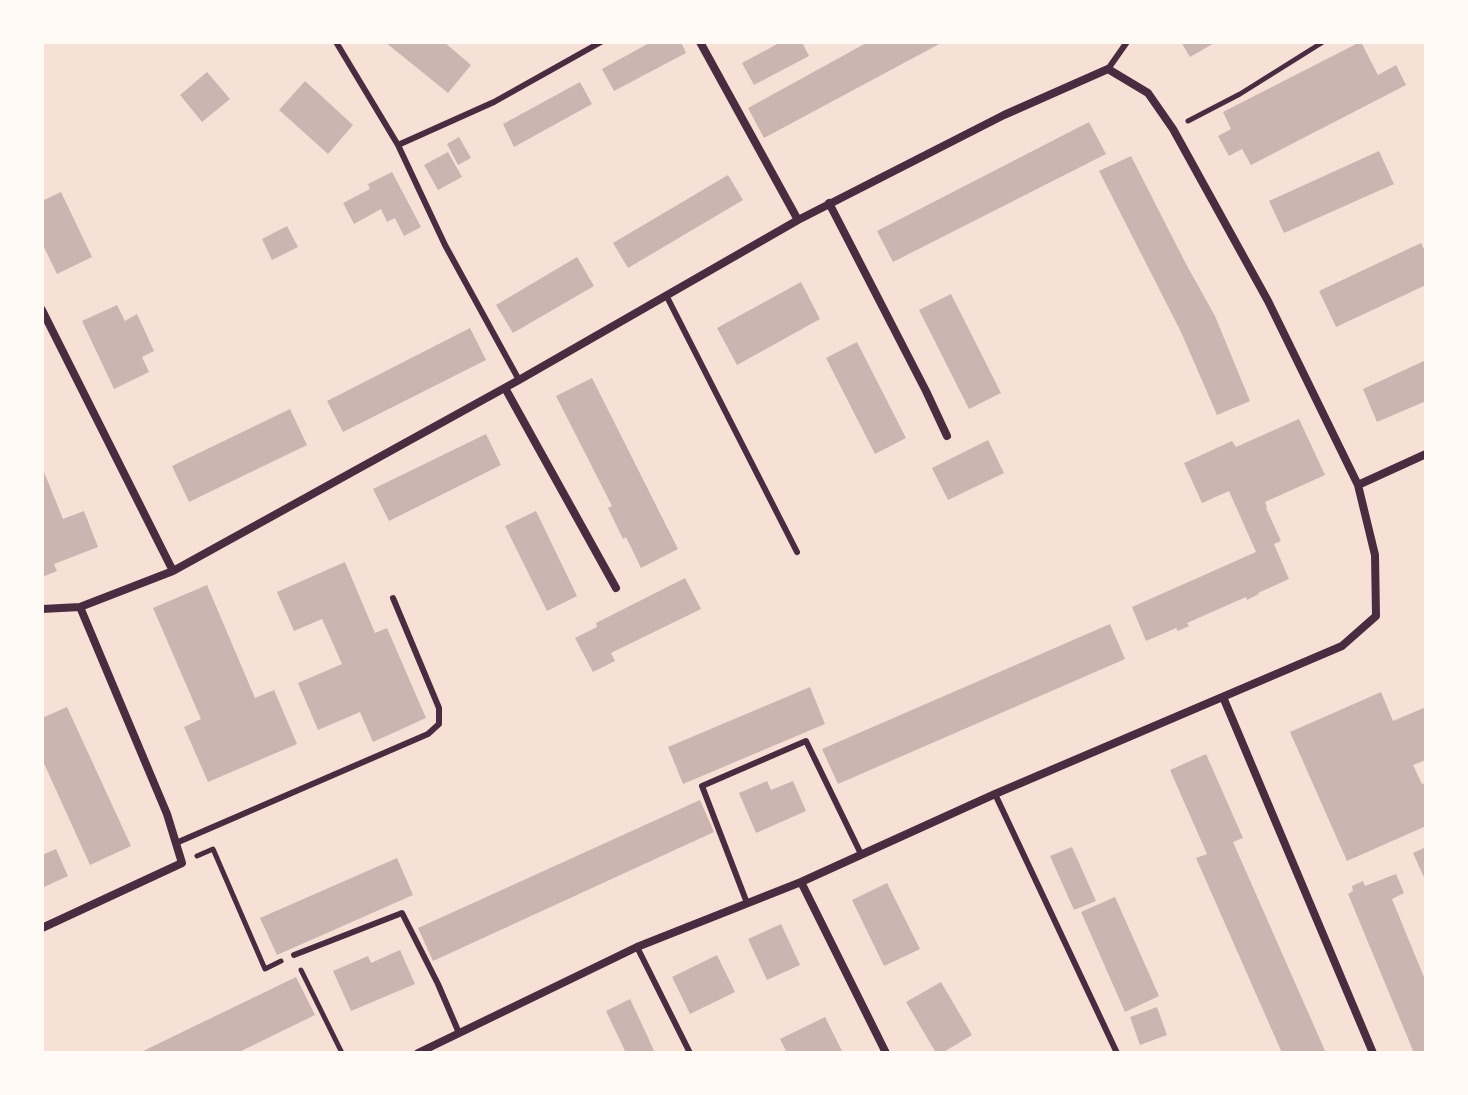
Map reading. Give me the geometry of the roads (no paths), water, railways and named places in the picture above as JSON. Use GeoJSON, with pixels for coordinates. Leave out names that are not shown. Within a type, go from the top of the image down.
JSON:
{"type":"FeatureCollection","features":[{"type":"Feature","properties":{"kind":"street"},"geometry":{"type":"LineString","coordinates":[[700,42],[798,220]]}},
{"type":"Feature","properties":{"kind":"street"},"geometry":{"type":"LineString","coordinates":[[42,609],[80,607],[173,571],[505,388],[798,220],[1004,115],[1108,69],[1148,93],[1173,129],[1268,301],[1358,485],[1375,555],[1376,616],[1342,646],[995,794],[801,882],[637,947],[418,1053]]}},
{"type":"Feature","properties":{"kind":"street"},"geometry":{"type":"LineString","coordinates":[[829,203],[947,436]]}},
{"type":"Feature","properties":{"kind":"street"},"geometry":{"type":"LineString","coordinates":[[42,310],[173,571]]}},
{"type":"Feature","properties":{"kind":"street"},"geometry":{"type":"LineString","coordinates":[[505,388],[616,588]]}},
{"type":"Feature","properties":{"kind":"street"},"geometry":{"type":"LineString","coordinates":[[1358,485],[1426,454]]}},
{"type":"Feature","properties":{"kind":"street"},"geometry":{"type":"LineString","coordinates":[[42,928],[182,863],[167,814],[80,607]]}},
{"type":"Feature","properties":{"kind":"street"},"geometry":{"type":"LineString","coordinates":[[1223,697],[1373,1053]]}},
{"type":"Feature","properties":{"kind":"street"},"geometry":{"type":"LineString","coordinates":[[801,882],[886,1053]]}},
{"type":"Feature","properties":{"kind":"lane"},"geometry":{"type":"LineString","coordinates":[[336,42],[398,145],[445,245],[519,380]]}},
{"type":"Feature","properties":{"kind":"lane"},"geometry":{"type":"LineString","coordinates":[[398,145],[494,102],[601,42]]}},
{"type":"Feature","properties":{"kind":"lane"},"geometry":{"type":"LineString","coordinates":[[1108,69],[1127,42]]}},
{"type":"Feature","properties":{"kind":"lane"},"geometry":{"type":"LineString","coordinates":[[666,295],[797,552]]}},
{"type":"Feature","properties":{"kind":"lane"},"geometry":{"type":"LineString","coordinates":[[176,843],[428,734],[439,724],[439,708],[393,598]]}},
{"type":"Feature","properties":{"kind":"lane"},"geometry":{"type":"LineString","coordinates":[[747,903],[702,786],[754,763],[806,741],[861,854]]}},
{"type":"Feature","properties":{"kind":"lane"},"geometry":{"type":"LineString","coordinates":[[995,794],[1117,1053]]}},
{"type":"Feature","properties":{"kind":"lane"},"geometry":{"type":"LineString","coordinates":[[294,955],[402,913],[459,1033]]}},
{"type":"Feature","properties":{"kind":"lane"},"geometry":{"type":"LineString","coordinates":[[637,947],[690,1053]]}}]}
